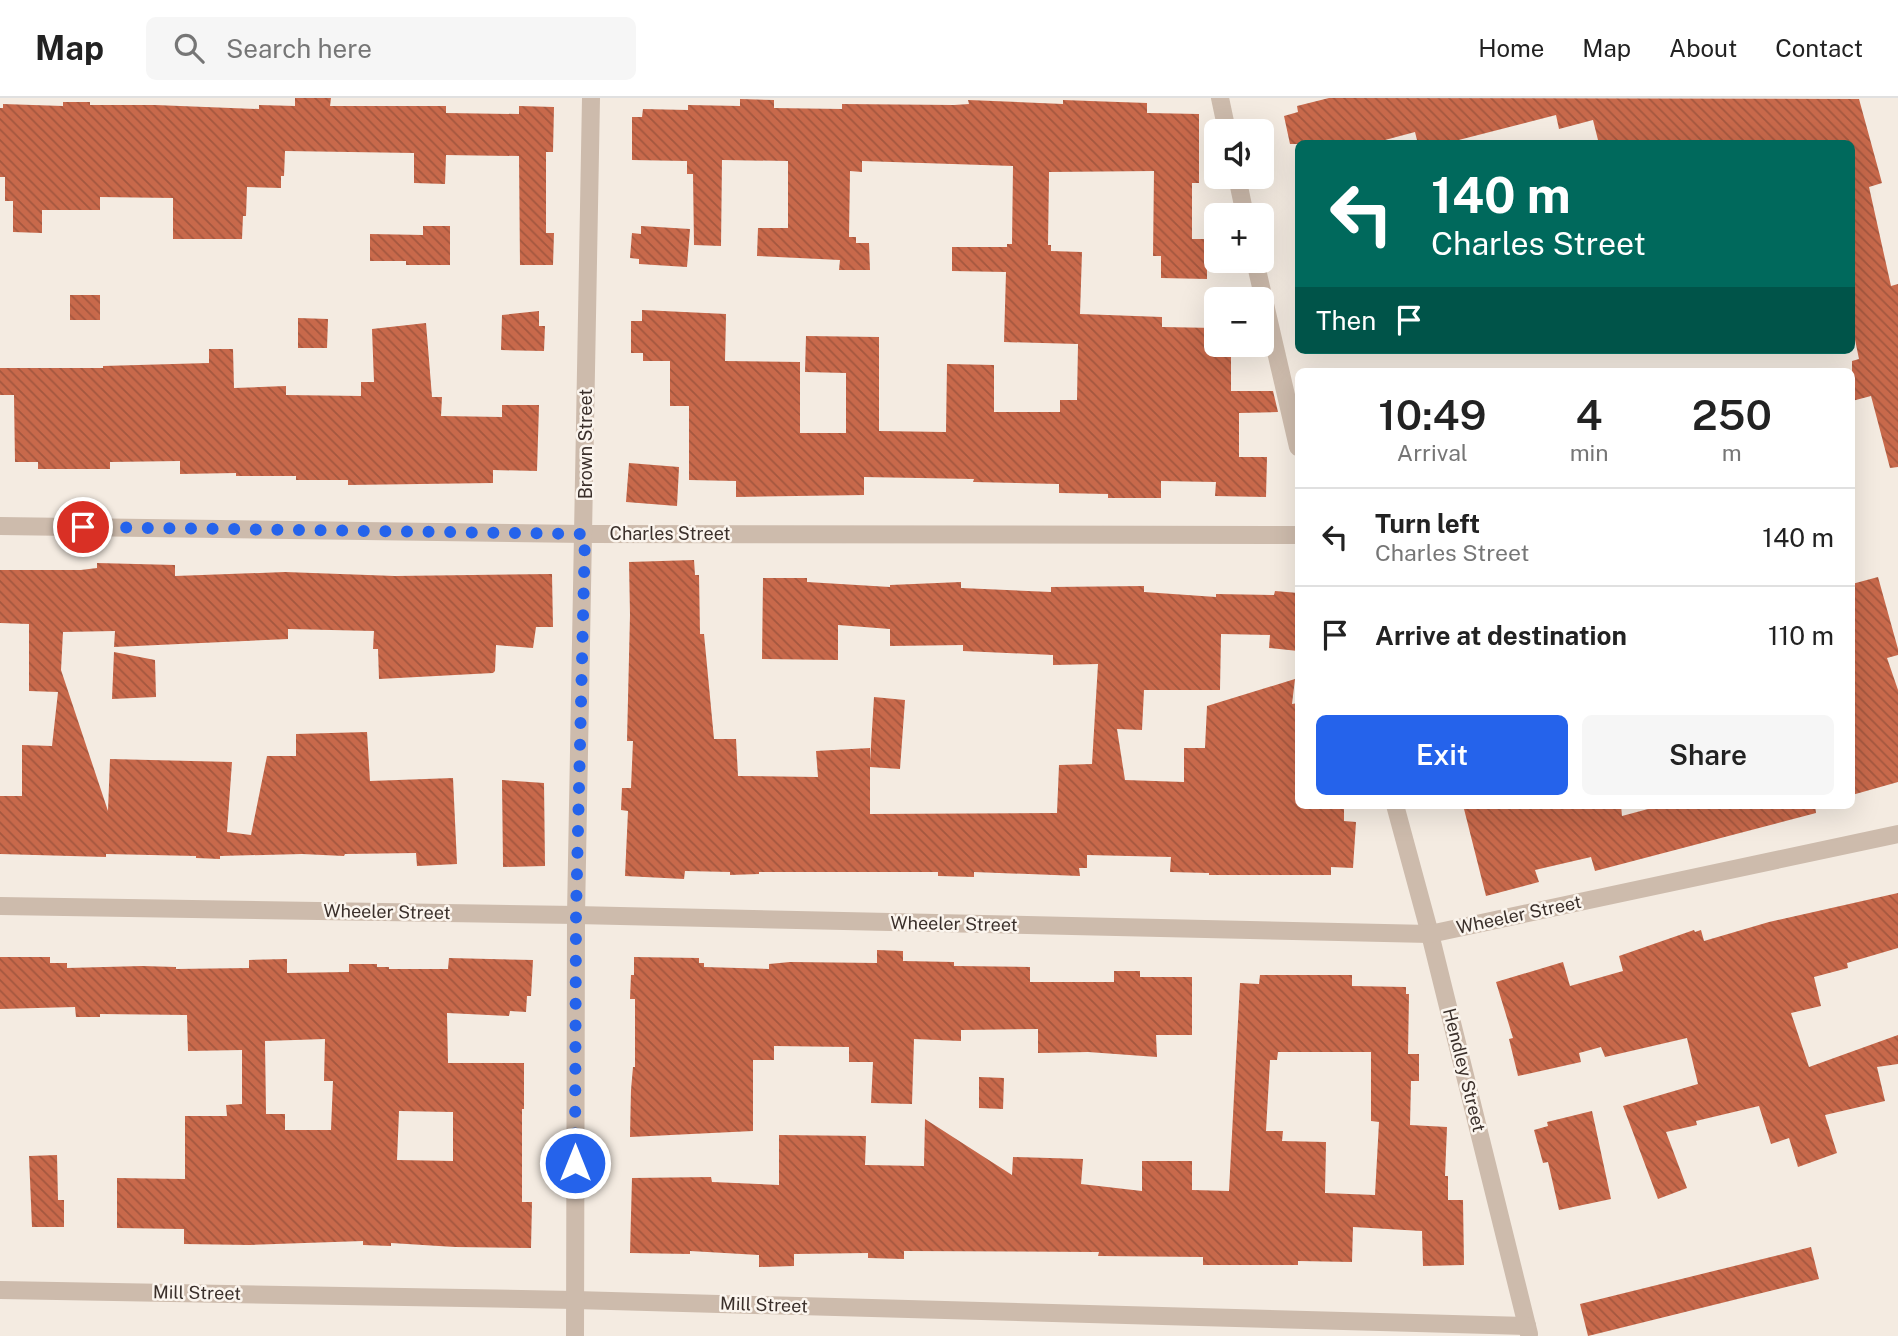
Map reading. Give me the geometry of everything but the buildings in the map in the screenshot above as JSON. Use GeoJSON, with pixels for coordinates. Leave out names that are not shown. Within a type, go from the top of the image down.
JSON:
{"type":"FeatureCollection","features":[{"type":"Feature","properties":{"kind":"street","name":"Brown Street"},"geometry":{"type":"LineString","coordinates":[[575,1336],[576,915],[591,98]]}},
{"type":"Feature","properties":{"kind":"street"},"geometry":{"type":"LineString","coordinates":[[1220,98],[1224,119]]}},
{"type":"Feature","properties":{"kind":"street"},"geometry":{"type":"LineString","coordinates":[[1258,273],[1295,434]]}},
{"type":"Feature","properties":{"kind":"street","name":"Charles Street"},"geometry":{"type":"LineString","coordinates":[[0,526],[585,534],[1295,535]]}},
{"type":"Feature","properties":{"kind":"street","name":"Hendley Street"},"geometry":{"type":"LineString","coordinates":[[1396,809],[1430,934],[1528,1331]]}},
{"type":"Feature","properties":{"kind":"street","name":"Wheeler Street"},"geometry":{"type":"LineString","coordinates":[[0,906],[576,915],[1430,934],[1898,834]]}},
{"type":"Feature","properties":{"kind":"street","name":"Mill Street"},"geometry":{"type":"LineString","coordinates":[[0,1290],[575,1300],[1528,1331]]}},
{"type":"Feature","properties":{"kind":"route"},"geometry":{"type":"LineString","coordinates":[[83,527],[585,534],[576,915],[575,1163]]}}]}
